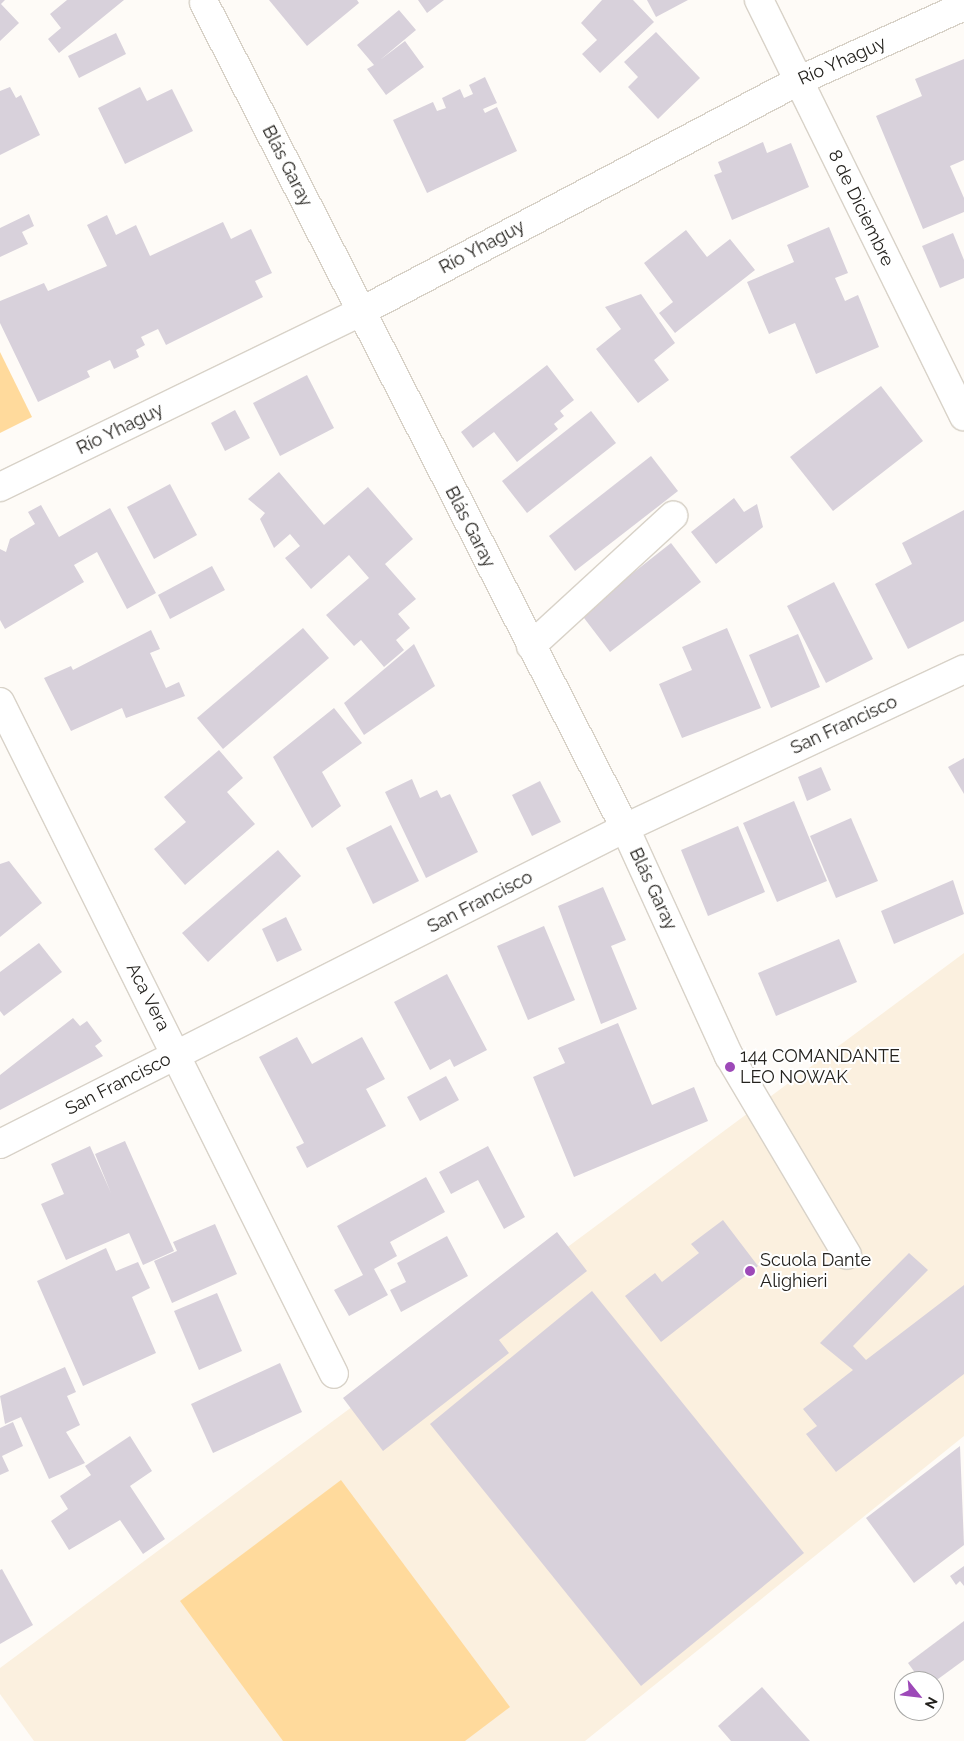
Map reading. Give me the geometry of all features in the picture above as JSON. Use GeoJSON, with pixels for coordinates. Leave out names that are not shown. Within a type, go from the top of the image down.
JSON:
{"type":"FeatureCollection","features":[{"type":"Feature","properties":{"kind":"street","name":"8 de Diciembre"},"geometry":{"type":"LineString","coordinates":[[759,0],[964,416]]}},
{"type":"Feature","properties":{"kind":"street","name":"Blás Garay"},"geometry":{"type":"LineString","coordinates":[[204,3],[625,828],[729,1056],[847,1255]]}},
{"type":"Feature","properties":{"kind":"street","name":"Río Yhaguy"},"geometry":{"type":"LineString","coordinates":[[0,488],[360,312],[798,81],[964,6]]}},
{"type":"Feature","properties":{"kind":"street"},"geometry":{"type":"LineString","coordinates":[[531,646],[673,516]]}},
{"type":"Feature","properties":{"kind":"street","name":"San Francisco"},"geometry":{"type":"LineString","coordinates":[[0,1144],[625,828],[964,669]]}},
{"type":"Feature","properties":{"kind":"street","name":"Aca Vera"},"geometry":{"type":"LineString","coordinates":[[0,702],[334,1374]]}},
{"type":"Feature","properties":{"kind":"shaded area"},"geometry":{"type":"Polygon","coordinates":[[[0,352],[32,417],[0,433],[0,352]]]}},
{"type":"Feature","properties":{"kind":"shaded area","name":"Scuola Dante Alighieri"},"geometry":{"type":"Polygon","coordinates":[[[964,953],[964,1436],[585,1741],[34,1741],[0,1694],[0,1668],[964,953]]]}},
{"type":"Feature","properties":{"kind":"shaded area"},"geometry":{"type":"Polygon","coordinates":[[[341,1480],[510,1707],[465,1741],[283,1741],[180,1601],[341,1480]]]}},
{"type":"Feature","properties":{"kind":"building"},"geometry":{"type":"Polygon","coordinates":[[[0,0],[5,0],[1,4],[19,23],[0,41],[0,0]]]}},
{"type":"Feature","properties":{"kind":"building"},"geometry":{"type":"Polygon","coordinates":[[[67,0],[124,0],[59,53],[48,39],[61,28],[50,14],[67,0]]]}},
{"type":"Feature","properties":{"kind":"building"},"geometry":{"type":"Polygon","coordinates":[[[269,0],[357,0],[359,3],[307,46],[269,0]]]}},
{"type":"Feature","properties":{"kind":"building"},"geometry":{"type":"Polygon","coordinates":[[[418,0],[444,0],[427,13],[418,0]]]}},
{"type":"Feature","properties":{"kind":"building"},"geometry":{"type":"Polygon","coordinates":[[[602,0],[633,0],[654,22],[600,73],[582,54],[597,40],[581,23],[602,0]]]}},
{"type":"Feature","properties":{"kind":"building"},"geometry":{"type":"Polygon","coordinates":[[[647,0],[688,0],[656,17],[647,0]]]}},
{"type":"Feature","properties":{"kind":"building"},"geometry":{"type":"Polygon","coordinates":[[[399,10],[416,30],[380,60],[405,41],[424,67],[386,95],[367,69],[374,65],[357,45],[399,10]]]}},
{"type":"Feature","properties":{"kind":"building"},"geometry":{"type":"Polygon","coordinates":[[[656,32],[700,78],[658,119],[628,87],[638,77],[624,62],[656,32]]]}},
{"type":"Feature","properties":{"kind":"building"},"geometry":{"type":"Polygon","coordinates":[[[116,33],[126,54],[79,78],[68,56],[116,33]]]}},
{"type":"Feature","properties":{"kind":"building"},"geometry":{"type":"Polygon","coordinates":[[[964,59],[964,160],[950,166],[964,198],[964,212],[923,229],[876,116],[922,96],[915,79],[964,59]]]}},
{"type":"Feature","properties":{"kind":"building"},"geometry":{"type":"Polygon","coordinates":[[[485,77],[497,103],[483,109],[485,113],[497,107],[517,151],[427,193],[393,120],[433,102],[437,111],[446,108],[442,98],[460,89],[464,98],[473,94],[469,85],[485,77]]]}},
{"type":"Feature","properties":{"kind":"building"},"geometry":{"type":"Polygon","coordinates":[[[10,87],[16,98],[21,95],[40,135],[0,155],[0,91],[10,87]]]}},
{"type":"Feature","properties":{"kind":"building"},"geometry":{"type":"Polygon","coordinates":[[[140,87],[147,101],[172,89],[193,131],[125,164],[98,108],[140,87]]]}},
{"type":"Feature","properties":{"kind":"building"},"geometry":{"type":"Polygon","coordinates":[[[763,142],[767,153],[791,143],[809,187],[732,220],[714,175],[722,172],[718,162],[763,142]]]}},
{"type":"Feature","properties":{"kind":"building"},"geometry":{"type":"Polygon","coordinates":[[[29,214],[34,226],[22,232],[28,244],[0,257],[0,228],[29,214]]]}},
{"type":"Feature","properties":{"kind":"building"},"geometry":{"type":"Polygon","coordinates":[[[107,215],[116,235],[136,225],[150,256],[223,222],[231,239],[251,229],[272,273],[255,281],[263,297],[166,345],[158,329],[141,337],[145,345],[136,350],[139,357],[114,369],[110,360],[87,371],[90,377],[38,402],[0,323],[0,301],[44,283],[48,291],[107,266],[87,225],[107,215]]]}},
{"type":"Feature","properties":{"kind":"building"},"geometry":{"type":"Polygon","coordinates":[[[829,227],[848,273],[835,278],[845,301],[858,295],[879,347],[816,374],[795,323],[769,334],[747,282],[794,262],[787,245],[829,227]]]}},
{"type":"Feature","properties":{"kind":"building"},"geometry":{"type":"Polygon","coordinates":[[[686,230],[707,257],[730,239],[755,270],[675,333],[659,313],[673,302],[644,263],[686,230]]]}},
{"type":"Feature","properties":{"kind":"building"},"geometry":{"type":"Polygon","coordinates":[[[953,233],[964,260],[964,278],[940,288],[922,246],[953,233]]]}},
{"type":"Feature","properties":{"kind":"building"},"geometry":{"type":"Polygon","coordinates":[[[641,294],[675,343],[654,360],[669,380],[638,403],[596,349],[621,329],[605,307],[641,294]]]}},
{"type":"Feature","properties":{"kind":"building"},"geometry":{"type":"Polygon","coordinates":[[[547,365],[574,400],[560,411],[564,416],[554,424],[558,429],[517,462],[494,432],[473,448],[461,432],[547,365]]]}},
{"type":"Feature","properties":{"kind":"building"},"geometry":{"type":"Polygon","coordinates":[[[307,375],[334,428],[280,456],[253,403],[307,375]]]}},
{"type":"Feature","properties":{"kind":"building"},"geometry":{"type":"Polygon","coordinates":[[[881,386],[923,441],[833,511],[790,457],[881,386]]]}},
{"type":"Feature","properties":{"kind":"building"},"geometry":{"type":"Polygon","coordinates":[[[235,410],[250,438],[225,451],[211,423],[235,410]]]}},
{"type":"Feature","properties":{"kind":"building"},"geometry":{"type":"Polygon","coordinates":[[[591,411],[616,443],[527,513],[502,481],[591,411]]]}},
{"type":"Feature","properties":{"kind":"building"},"geometry":{"type":"Polygon","coordinates":[[[651,456],[678,491],[575,571],[549,536],[651,456]]]}},
{"type":"Feature","properties":{"kind":"building"},"geometry":{"type":"Polygon","coordinates":[[[279,472],[324,525],[368,487],[413,539],[385,564],[416,599],[398,614],[410,628],[396,640],[404,650],[384,667],[361,640],[354,646],[326,615],[369,578],[349,555],[311,589],[285,558],[300,546],[290,534],[274,548],[260,519],[265,513],[248,499],[279,472]]]}},
{"type":"Feature","properties":{"kind":"building"},"geometry":{"type":"Polygon","coordinates":[[[170,484],[197,535],[154,559],[127,507],[170,484]]]}},
{"type":"Feature","properties":{"kind":"building"},"geometry":{"type":"Polygon","coordinates":[[[734,498],[744,512],[757,504],[763,527],[716,564],[691,532],[734,498]]]}},
{"type":"Feature","properties":{"kind":"building"},"geometry":{"type":"Polygon","coordinates":[[[41,505],[59,537],[110,508],[156,593],[127,609],[97,552],[74,565],[84,582],[5,629],[0,620],[0,549],[6,552],[10,539],[35,524],[28,512],[41,505]]]}},
{"type":"Feature","properties":{"kind":"building"},"geometry":{"type":"Polygon","coordinates":[[[964,510],[964,621],[908,649],[875,584],[912,564],[902,543],[964,510]]]}},
{"type":"Feature","properties":{"kind":"building"},"geometry":{"type":"Polygon","coordinates":[[[671,543],[701,582],[610,652],[581,614],[671,543]]]}},
{"type":"Feature","properties":{"kind":"building"},"geometry":{"type":"Polygon","coordinates":[[[212,566],[225,590],[170,619],[158,595],[212,566]]]}},
{"type":"Feature","properties":{"kind":"building"},"geometry":{"type":"Polygon","coordinates":[[[834,582],[873,659],[826,683],[787,606],[834,582]]]}},
{"type":"Feature","properties":{"kind":"building"},"geometry":{"type":"Polygon","coordinates":[[[303,628],[329,658],[223,749],[197,718],[303,628]]]}},
{"type":"Feature","properties":{"kind":"building"},"geometry":{"type":"Polygon","coordinates":[[[727,628],[761,708],[682,738],[659,684],[692,670],[682,647],[727,628]]]}},
{"type":"Feature","properties":{"kind":"building"},"geometry":{"type":"Polygon","coordinates":[[[151,630],[160,649],[150,653],[166,688],[179,682],[185,696],[126,718],[122,708],[71,731],[44,678],[71,666],[73,670],[151,630]]]}},
{"type":"Feature","properties":{"kind":"building"},"geometry":{"type":"Polygon","coordinates":[[[798,634],[820,687],[771,708],[749,655],[798,634]]]}},
{"type":"Feature","properties":{"kind":"building"},"geometry":{"type":"Polygon","coordinates":[[[414,644],[435,686],[364,735],[344,703],[414,644]]]}},
{"type":"Feature","properties":{"kind":"building"},"geometry":{"type":"Polygon","coordinates":[[[334,708],[362,743],[322,772],[341,806],[312,828],[273,757],[334,708]]]}},
{"type":"Feature","properties":{"kind":"building"},"geometry":{"type":"Polygon","coordinates":[[[219,750],[243,778],[227,792],[255,824],[185,885],[154,849],[186,822],[164,797],[219,750]]]}},
{"type":"Feature","properties":{"kind":"building"},"geometry":{"type":"Polygon","coordinates":[[[964,758],[964,794],[948,767],[964,758]]]}},
{"type":"Feature","properties":{"kind":"building"},"geometry":{"type":"Polygon","coordinates":[[[821,767],[831,790],[807,801],[798,777],[821,767]]]}},
{"type":"Feature","properties":{"kind":"building"},"geometry":{"type":"Polygon","coordinates":[[[412,779],[420,798],[437,790],[441,798],[450,794],[478,852],[426,878],[385,792],[412,779]]]}},
{"type":"Feature","properties":{"kind":"building"},"geometry":{"type":"Polygon","coordinates":[[[540,781],[561,822],[532,836],[512,795],[540,781]]]}},
{"type":"Feature","properties":{"kind":"building"},"geometry":{"type":"Polygon","coordinates":[[[794,801],[827,881],[777,902],[743,823],[794,801]]]}},
{"type":"Feature","properties":{"kind":"building"},"geometry":{"type":"Polygon","coordinates":[[[851,818],[878,881],[836,898],[810,836],[851,818]]]}},
{"type":"Feature","properties":{"kind":"building"},"geometry":{"type":"Polygon","coordinates":[[[391,825],[419,881],[373,904],[346,848],[391,825]]]}},
{"type":"Feature","properties":{"kind":"building"},"geometry":{"type":"Polygon","coordinates":[[[738,826],[765,892],[708,916],[681,850],[738,826]]]}},
{"type":"Feature","properties":{"kind":"building"},"geometry":{"type":"Polygon","coordinates":[[[278,850],[301,876],[208,962],[182,933],[278,850]]]}},
{"type":"Feature","properties":{"kind":"building"},"geometry":{"type":"Polygon","coordinates":[[[9,861],[42,903],[0,937],[0,864],[9,861]]]}},
{"type":"Feature","properties":{"kind":"building"},"geometry":{"type":"Polygon","coordinates":[[[953,880],[964,914],[894,944],[881,911],[953,880]]]}},
{"type":"Feature","properties":{"kind":"building"},"geometry":{"type":"Polygon","coordinates":[[[603,887],[626,940],[611,946],[637,1009],[601,1024],[558,906],[603,887]]]}},
{"type":"Feature","properties":{"kind":"building"},"geometry":{"type":"Polygon","coordinates":[[[286,917],[302,950],[277,962],[262,929],[286,917]]]}},
{"type":"Feature","properties":{"kind":"building"},"geometry":{"type":"Polygon","coordinates":[[[544,926],[575,1000],[528,1020],[497,946],[544,926]]]}},
{"type":"Feature","properties":{"kind":"building"},"geometry":{"type":"Polygon","coordinates":[[[839,939],[857,982],[776,1016],[758,973],[839,939]]]}},
{"type":"Feature","properties":{"kind":"building"},"geometry":{"type":"Polygon","coordinates":[[[39,943],[62,972],[4,1016],[0,1011],[0,972],[39,943]]]}},
{"type":"Feature","properties":{"kind":"building"},"geometry":{"type":"Polygon","coordinates":[[[447,974],[487,1050],[454,1067],[450,1059],[430,1070],[394,1002],[447,974]]]}},
{"type":"Feature","properties":{"kind":"building"},"geometry":{"type":"Polygon","coordinates":[[[73,1018],[80,1026],[87,1021],[102,1041],[95,1046],[103,1056],[0,1110],[0,1075],[73,1018]]]}},
{"type":"Feature","properties":{"kind":"building"},"geometry":{"type":"Polygon","coordinates":[[[618,1023],[652,1105],[694,1087],[708,1121],[574,1177],[533,1077],[565,1063],[558,1048],[618,1023]]]}},
{"type":"Feature","properties":{"kind":"building"},"geometry":{"type":"Polygon","coordinates":[[[297,1037],[312,1064],[362,1037],[385,1079],[366,1089],[386,1126],[307,1168],[296,1147],[304,1143],[259,1057],[297,1037]]]}},
{"type":"Feature","properties":{"kind":"building"},"geometry":{"type":"Polygon","coordinates":[[[446,1076],[459,1100],[420,1121],[407,1097],[446,1076]]]}},
{"type":"Feature","properties":{"kind":"building"},"geometry":{"type":"Polygon","coordinates":[[[125,1141],[174,1251],[143,1265],[129,1233],[66,1260],[41,1204],[64,1194],[51,1164],[90,1146],[111,1193],[95,1154],[125,1141]]]}},
{"type":"Feature","properties":{"kind":"building"},"geometry":{"type":"Polygon","coordinates":[[[488,1146],[525,1217],[504,1229],[478,1180],[451,1194],[439,1172],[488,1146]]]}},
{"type":"Feature","properties":{"kind":"building"},"geometry":{"type":"Polygon","coordinates":[[[426,1177],[445,1212],[390,1242],[397,1256],[374,1269],[388,1295],[349,1316],[334,1290],[363,1275],[337,1226],[426,1177]]]}},
{"type":"Feature","properties":{"kind":"building"},"geometry":{"type":"Polygon","coordinates":[[[723,1220],[758,1266],[661,1342],[625,1296],[655,1273],[662,1282],[699,1253],[691,1244],[723,1220]]]}},
{"type":"Feature","properties":{"kind":"building"},"geometry":{"type":"Polygon","coordinates":[[[215,1224],[237,1274],[172,1303],[154,1261],[177,1251],[173,1242],[215,1224]]]}},
{"type":"Feature","properties":{"kind":"building"},"geometry":{"type":"Polygon","coordinates":[[[557,1232],[587,1271],[499,1340],[509,1353],[383,1451],[343,1398],[557,1232]]]}},
{"type":"Feature","properties":{"kind":"building"},"geometry":{"type":"Polygon","coordinates":[[[447,1236],[468,1276],[401,1312],[390,1290],[406,1282],[397,1263],[447,1236]]]}},
{"type":"Feature","properties":{"kind":"building"},"geometry":{"type":"Polygon","coordinates":[[[106,1248],[116,1271],[138,1262],[150,1288],[132,1297],[156,1353],[83,1386],[37,1281],[106,1248]]]}},
{"type":"Feature","properties":{"kind":"building"},"geometry":{"type":"Polygon","coordinates":[[[909,1253],[928,1270],[853,1346],[866,1360],[964,1285],[964,1374],[836,1472],[806,1434],[817,1426],[803,1409],[853,1370],[820,1343],[909,1253]]]}},
{"type":"Feature","properties":{"kind":"building"},"geometry":{"type":"Polygon","coordinates":[[[592,1291],[804,1553],[641,1686],[430,1424],[592,1291]]]}},
{"type":"Feature","properties":{"kind":"building"},"geometry":{"type":"Polygon","coordinates":[[[217,1293],[242,1351],[199,1370],[174,1311],[217,1293]]]}},
{"type":"Feature","properties":{"kind":"building"},"geometry":{"type":"Polygon","coordinates":[[[280,1363],[302,1412],[213,1453],[191,1404],[280,1363]]]}},
{"type":"Feature","properties":{"kind":"building"},"geometry":{"type":"Polygon","coordinates":[[[65,1367],[76,1392],[67,1396],[80,1425],[66,1432],[85,1463],[49,1479],[21,1417],[5,1424],[0,1396],[65,1367]]]}},
{"type":"Feature","properties":{"kind":"building"},"geometry":{"type":"Polygon","coordinates":[[[13,1422],[23,1446],[2,1456],[9,1471],[0,1475],[0,1428],[13,1422]]]}},
{"type":"Feature","properties":{"kind":"building"},"geometry":{"type":"Polygon","coordinates":[[[130,1436],[152,1471],[130,1486],[165,1539],[143,1554],[120,1520],[69,1550],[51,1521],[68,1509],[60,1496],[91,1475],[85,1466],[130,1436]]]}},
{"type":"Feature","properties":{"kind":"building"},"geometry":{"type":"Polygon","coordinates":[[[960,1446],[964,1545],[914,1583],[866,1518],[960,1446]]]}},
{"type":"Feature","properties":{"kind":"building"},"geometry":{"type":"Polygon","coordinates":[[[964,1566],[964,1586],[960,1581],[956,1585],[950,1576],[964,1566]]]}},
{"type":"Feature","properties":{"kind":"building"},"geometry":{"type":"Polygon","coordinates":[[[2,1569],[33,1625],[0,1644],[0,1570],[2,1569]]]}},
{"type":"Feature","properties":{"kind":"building"},"geometry":{"type":"Polygon","coordinates":[[[964,1621],[964,1660],[944,1675],[944,1671],[914,1671],[908,1663],[964,1621]]]}},
{"type":"Feature","properties":{"kind":"building"},"geometry":{"type":"Polygon","coordinates":[[[762,1687],[810,1741],[731,1741],[718,1726],[762,1687]]]}},
{"type":"Feature","properties":{"kind":"place","name":"144 COMANDANTE LEO NOWAK"},"geometry":{"type":"Point","coordinates":[730,1067]}},
{"type":"Feature","properties":{"kind":"place","name":"Scuola Dante Alighieri"},"geometry":{"type":"Point","coordinates":[750,1271]}}]}
